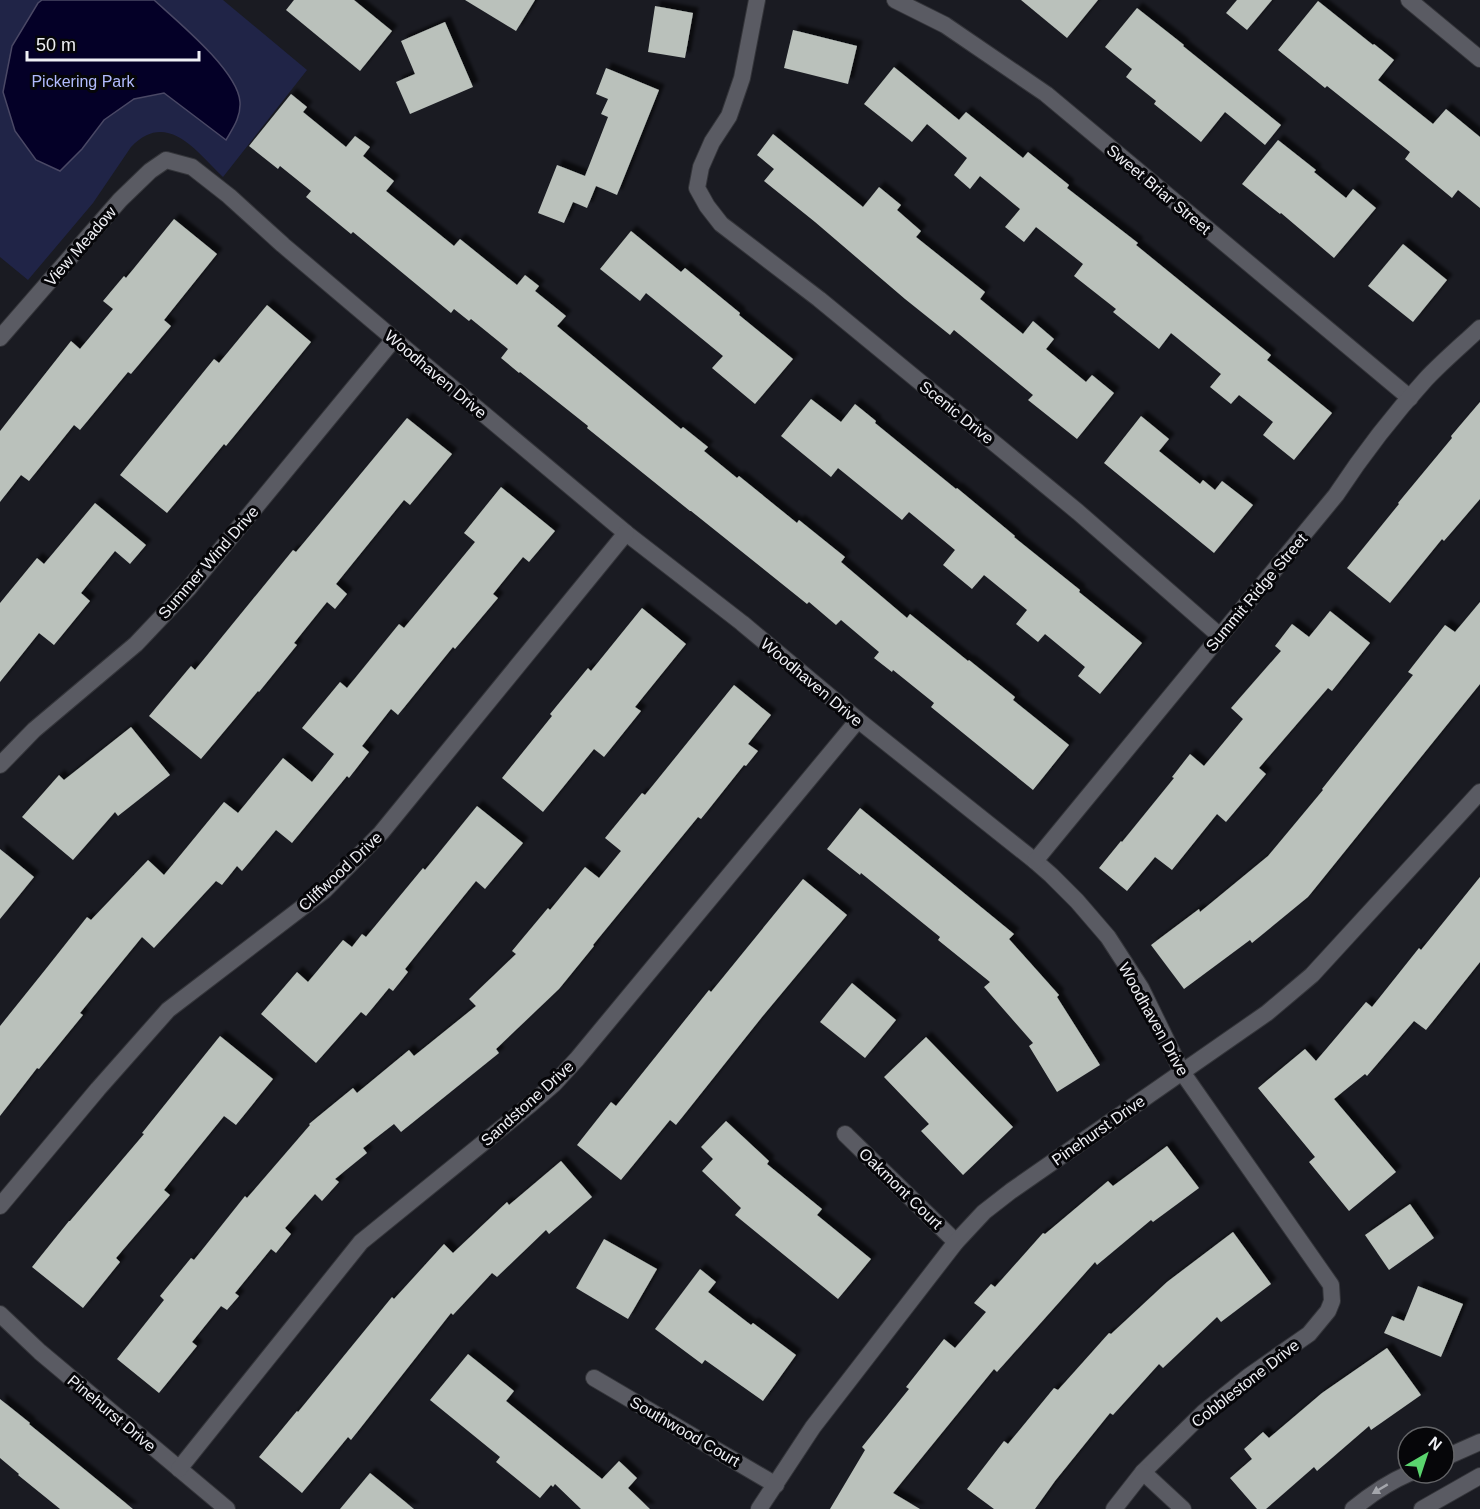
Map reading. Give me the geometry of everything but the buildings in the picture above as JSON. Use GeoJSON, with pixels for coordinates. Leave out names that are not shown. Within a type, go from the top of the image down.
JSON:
{"type":"FeatureCollection","features":[{"type":"Feature","properties":{"kind":"street","name":"Scenic Drive"},"geometry":{"type":"LineString","coordinates":[[757,0],[742,78],[729,116],[712,142],[701,167],[697,188],[707,206],[721,224],[819,299],[1060,497],[1220,636]]}},
{"type":"Feature","properties":{"kind":"street","name":"Sweet Briar Street"},"geometry":{"type":"LineString","coordinates":[[895,0],[945,25],[1046,94],[1410,398]]}},
{"type":"Feature","properties":{"kind":"street"},"geometry":{"type":"LineString","coordinates":[[1409,0],[1480,59]]}},
{"type":"Feature","properties":{"kind":"street","name":"View Meadow"},"geometry":{"type":"LineString","coordinates":[[0,338],[120,200],[150,171],[166,160]]}},
{"type":"Feature","properties":{"kind":"street","name":"Woodhaven Drive"},"geometry":{"type":"LineString","coordinates":[[166,160],[192,167],[229,196],[394,339],[626,533],[742,623],[858,720],[1035,861],[1077,901],[1108,937],[1141,988],[1182,1072],[1331,1285],[1332,1301],[1328,1311]]}},
{"type":"Feature","properties":{"kind":"street","name":"Summit Ridge Street"},"geometry":{"type":"LineString","coordinates":[[1035,861],[1336,495],[1362,457],[1410,398],[1428,377],[1480,328]]}},
{"type":"Feature","properties":{"kind":"street","name":"Summer Wind Drive"},"geometry":{"type":"LineString","coordinates":[[0,765],[34,730],[136,644],[189,588],[394,339]]}},
{"type":"Feature","properties":{"kind":"street","name":"Cliffwood Drive"},"geometry":{"type":"LineString","coordinates":[[0,1206],[168,1010],[324,890],[381,833],[626,533]]}},
{"type":"Feature","properties":{"kind":"street","name":"Sandstone Drive"},"geometry":{"type":"LineString","coordinates":[[179,1469],[361,1242],[531,1104],[577,1059],[858,720]]}},
{"type":"Feature","properties":{"kind":"street","name":"Pinehurst Drive"},"geometry":{"type":"LineString","coordinates":[[759,1509],[813,1427],[957,1242],[984,1212],[1267,1013],[1312,975],[1480,792]]}},
{"type":"Feature","properties":{"kind":"street","name":"Oakmont Court"},"geometry":{"type":"LineString","coordinates":[[845,1134],[957,1242]]}},
{"type":"Feature","properties":{"kind":"street","name":"Cobblestone Drive"},"geometry":{"type":"LineString","coordinates":[[1114,1509],[1143,1472],[1204,1412],[1249,1376],[1309,1334],[1328,1311]]}},
{"type":"Feature","properties":{"kind":"street","name":"Pinehurst Drive"},"geometry":{"type":"LineString","coordinates":[[0,1314],[40,1352],[227,1509]]}},
{"type":"Feature","properties":{"kind":"street","name":"Southwood Court"},"geometry":{"type":"LineString","coordinates":[[594,1378],[776,1485]]}},
{"type":"Feature","properties":{"kind":"street"},"geometry":{"type":"LineString","coordinates":[[1456,1453],[1480,1442]]}},
{"type":"Feature","properties":{"kind":"street"},"geometry":{"type":"LineString","coordinates":[[1143,1472],[1183,1509]]}},
{"type":"Feature","properties":{"kind":"street"},"geometry":{"type":"LineString","coordinates":[[1422,1509],[1480,1476]]}},
{"type":"Feature","properties":{"kind":"street"},"geometry":{"type":"LineString","coordinates":[[1353,1509],[1369,1495],[1396,1480]]}},
{"type":"Feature","properties":{"kind":"green space","name":"Pickering Park"},"geometry":{"type":"Polygon","coordinates":[[[0,0],[223,0],[307,70],[223,177],[181,138],[169,133],[157,132],[144,136],[131,147],[93,203],[28,280],[0,257],[0,0]]]}},
{"type":"Feature","properties":{"kind":"shaded area"},"geometry":{"type":"Polygon","coordinates":[[[42,0],[154,0],[205,47],[229,76],[237,90],[240,102],[239,113],[226,140],[164,93],[134,99],[104,120],[82,149],[60,171],[36,160],[15,131],[3,92],[12,46],[42,0]]]}}]}
